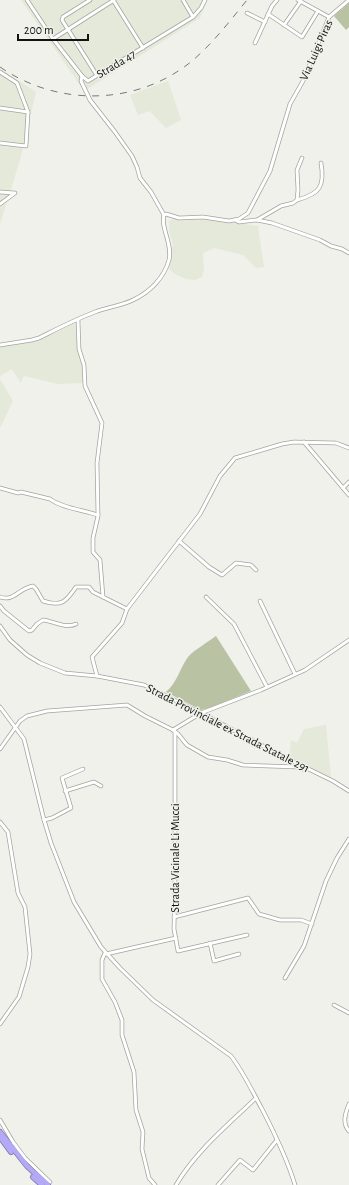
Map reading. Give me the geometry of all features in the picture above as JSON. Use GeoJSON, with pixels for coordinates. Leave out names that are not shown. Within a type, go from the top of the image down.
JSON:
{"type":"FeatureCollection","features":[{"type":"Feature","properties":{"kind":"highway"},"geometry":{"type":"LineString","coordinates":[[0,1132],[27,1166],[49,1183]]}},
{"type":"Feature","properties":{"kind":"highway"},"geometry":{"type":"LineString","coordinates":[[0,1137],[17,1159],[42,1185]]}},
{"type":"Feature","properties":{"kind":"street","name":"Strada 47"},"geometry":{"type":"LineString","coordinates":[[27,0],[53,39],[82,76],[88,81],[193,17],[201,8],[205,0]]}},
{"type":"Feature","properties":{"kind":"street"},"geometry":{"type":"LineString","coordinates":[[90,0],[63,17],[63,22],[96,74]]}},
{"type":"Feature","properties":{"kind":"street"},"geometry":{"type":"LineString","coordinates":[[53,39],[114,0],[143,48]]}},
{"type":"Feature","properties":{"kind":"street"},"geometry":{"type":"LineString","coordinates":[[183,0],[193,17]]}},
{"type":"Feature","properties":{"kind":"street"},"geometry":{"type":"LineString","coordinates":[[254,42],[272,6],[277,0]]}},
{"type":"Feature","properties":{"kind":"street","name":"Via Luigi Piras"},"geometry":{"type":"LineString","coordinates":[[235,220],[239,220],[248,213],[270,171],[290,104],[308,70],[329,17],[349,0]]}},
{"type":"Feature","properties":{"kind":"street"},"geometry":{"type":"LineString","coordinates":[[284,25],[299,1],[329,17]]}},
{"type":"Feature","properties":{"kind":"street"},"geometry":{"type":"LineString","coordinates":[[268,14],[302,37],[318,11]]}},
{"type":"Feature","properties":{"kind":"street"},"geometry":{"type":"LineString","coordinates":[[247,13],[265,22]]}},
{"type":"Feature","properties":{"kind":"street"},"geometry":{"type":"LineString","coordinates":[[0,72],[16,83],[28,112],[26,146],[0,143]]}},
{"type":"Feature","properties":{"kind":"street"},"geometry":{"type":"LineString","coordinates":[[0,345],[32,340],[95,312],[132,301],[160,280],[169,259],[170,252],[164,215],[152,192],[140,178],[132,156],[90,100],[81,81],[82,76]]}},
{"type":"Feature","properties":{"kind":"street"},"geometry":{"type":"LineString","coordinates":[[0,108],[28,112]]}},
{"type":"Feature","properties":{"kind":"street"},"geometry":{"type":"LineString","coordinates":[[297,200],[297,170],[302,158]]}},
{"type":"Feature","properties":{"kind":"street"},"geometry":{"type":"LineString","coordinates":[[257,220],[281,206],[293,203],[318,191],[321,188],[323,173],[322,163]]}},
{"type":"Feature","properties":{"kind":"street"},"geometry":{"type":"LineString","coordinates":[[0,192],[15,193],[0,204]]}},
{"type":"Feature","properties":{"kind":"street"},"geometry":{"type":"LineString","coordinates":[[164,215],[166,214],[179,218],[203,217],[219,220],[235,220],[239,222],[257,220],[272,223],[313,237],[330,246],[342,249],[349,254]]}},
{"type":"Feature","properties":{"kind":"street"},"geometry":{"type":"LineString","coordinates":[[78,320],[79,349],[84,365],[85,386],[102,423],[97,463],[98,515],[93,538],[93,552],[100,560],[103,597]]}},
{"type":"Feature","properties":{"kind":"street"},"geometry":{"type":"LineString","coordinates":[[97,676],[92,658],[122,623],[127,609],[200,514],[220,476],[235,458],[282,444],[294,442],[336,443],[349,448]]}},
{"type":"Feature","properties":{"kind":"street"},"geometry":{"type":"LineString","coordinates":[[304,442],[349,495]]}},
{"type":"Feature","properties":{"kind":"street"},"geometry":{"type":"LineString","coordinates":[[343,488],[349,482]]}},
{"type":"Feature","properties":{"kind":"street"},"geometry":{"type":"LineString","coordinates":[[0,488],[50,499],[68,507],[98,515]]}},
{"type":"Feature","properties":{"kind":"street"},"geometry":{"type":"LineString","coordinates":[[179,541],[208,567],[222,575],[236,563],[251,565],[256,570]]}},
{"type":"Feature","properties":{"kind":"street"},"geometry":{"type":"LineString","coordinates":[[0,597],[10,599],[22,590],[32,586],[36,589],[43,601],[58,604],[63,603],[76,587],[89,587],[93,592],[127,609]]}},
{"type":"Feature","properties":{"kind":"street"},"geometry":{"type":"LineString","coordinates":[[206,597],[234,624],[267,687]]}},
{"type":"Feature","properties":{"kind":"street"},"geometry":{"type":"LineString","coordinates":[[260,601],[295,674]]}},
{"type":"Feature","properties":{"kind":"street"},"geometry":{"type":"LineString","coordinates":[[0,606],[29,631],[43,620],[65,626],[76,624]]}},
{"type":"Feature","properties":{"kind":"street","name":"Strada Provinciale ex Strada Statale 291"},"geometry":{"type":"LineString","coordinates":[[0,626],[10,640],[26,655],[40,663],[65,674],[97,676],[144,685],[201,713],[349,791]]}},
{"type":"Feature","properties":{"kind":"street"},"geometry":{"type":"LineString","coordinates":[[174,731],[201,713],[305,670],[349,640]]}},
{"type":"Feature","properties":{"kind":"street"},"geometry":{"type":"LineString","coordinates":[[0,749],[20,721],[28,716],[47,711],[127,705],[174,731],[187,745],[208,757],[243,765],[298,767],[320,775]]}},
{"type":"Feature","properties":{"kind":"street"},"geometry":{"type":"LineString","coordinates":[[0,707],[24,739],[26,744],[51,843],[74,902],[88,928],[106,953],[153,1000],[231,1056],[239,1067],[256,1098],[290,1166],[295,1185]]}},
{"type":"Feature","properties":{"kind":"street","name":"Strada Vicinale Li Mucci"},"geometry":{"type":"LineString","coordinates":[[174,731],[174,928],[176,938]]}},
{"type":"Feature","properties":{"kind":"street"},"geometry":{"type":"LineString","coordinates":[[44,820],[52,818],[71,808],[62,778],[83,769]]}},
{"type":"Feature","properties":{"kind":"street"},"geometry":{"type":"LineString","coordinates":[[65,791],[94,782],[101,786]]}},
{"type":"Feature","properties":{"kind":"street"},"geometry":{"type":"LineString","coordinates":[[0,822],[8,832],[18,893],[25,907],[30,954],[28,967],[19,997],[0,1024]]}},
{"type":"Feature","properties":{"kind":"street"},"geometry":{"type":"LineString","coordinates":[[285,978],[304,946],[326,880],[349,839]]}},
{"type":"Feature","properties":{"kind":"street"},"geometry":{"type":"LineString","coordinates":[[174,917],[248,898],[259,914],[280,920],[301,920],[312,924]]}},
{"type":"Feature","properties":{"kind":"street"},"geometry":{"type":"LineString","coordinates":[[154,1185],[149,1178],[142,1149],[143,1132],[136,1110],[134,1072],[122,1035],[122,1020],[115,1002],[102,979],[102,960],[106,953],[176,938],[178,951],[246,935]]}},
{"type":"Feature","properties":{"kind":"street"},"geometry":{"type":"LineString","coordinates":[[210,943],[214,961],[239,954]]}},
{"type":"Feature","properties":{"kind":"street"},"geometry":{"type":"LineString","coordinates":[[334,1005],[349,1013]]}},
{"type":"Feature","properties":{"kind":"street"},"geometry":{"type":"LineString","coordinates":[[176,1185],[197,1156],[224,1127],[256,1098]]}},
{"type":"Feature","properties":{"kind":"street"},"geometry":{"type":"LineString","coordinates":[[349,1104],[344,1120],[349,1131]]}},
{"type":"Feature","properties":{"kind":"street"},"geometry":{"type":"LineString","coordinates":[[0,1120],[13,1142],[25,1158],[49,1183]]}},
{"type":"Feature","properties":{"kind":"street"},"geometry":{"type":"LineString","coordinates":[[218,1185],[240,1160],[253,1170],[277,1140]]}},
{"type":"Feature","properties":{"kind":"shaded area"},"geometry":{"type":"Polygon","coordinates":[[[21,0],[207,0],[200,18],[84,91],[21,0]]]}},
{"type":"Feature","properties":{"kind":"shaded area"},"geometry":{"type":"Polygon","coordinates":[[[0,69],[36,92],[20,160],[0,224],[0,69]]]}},
{"type":"Feature","properties":{"kind":"shaded area"},"geometry":{"type":"Polygon","coordinates":[[[168,81],[181,120],[166,128],[150,111],[138,115],[130,95],[168,81]]]}},
{"type":"Feature","properties":{"kind":"shaded area"},"geometry":{"type":"Polygon","coordinates":[[[204,218],[258,226],[264,267],[256,268],[243,255],[214,248],[203,253],[204,269],[202,277],[195,280],[186,279],[175,274],[169,269],[173,244],[169,230],[169,221],[174,219],[204,218]]]}},
{"type":"Feature","properties":{"kind":"shaded area"},"geometry":{"type":"Polygon","coordinates":[[[76,323],[76,331],[78,331],[78,346],[83,364],[84,383],[58,384],[25,376],[23,377],[21,383],[12,369],[0,376],[0,346],[38,341],[76,323]]]}},
{"type":"Feature","properties":{"kind":"shaded area"},"geometry":{"type":"Polygon","coordinates":[[[0,379],[13,401],[0,428],[0,379]]]}},
{"type":"Feature","properties":{"kind":"shaded area"},"geometry":{"type":"Polygon","coordinates":[[[326,725],[331,778],[289,758],[291,740],[297,743],[304,729],[326,725]]]}},
{"type":"Feature","properties":{"kind":"green space"},"geometry":{"type":"Polygon","coordinates":[[[349,3],[349,27],[346,30],[334,16],[349,3]]]}},
{"type":"Feature","properties":{"kind":"green space"},"geometry":{"type":"Polygon","coordinates":[[[216,636],[251,691],[201,710],[166,692],[176,680],[188,657],[216,636]]]}},
{"type":"Feature","properties":{"kind":"railway"},"geometry":{"type":"LineString","coordinates":[[0,67],[23,80],[47,89],[72,95],[97,96],[122,93],[147,87],[170,76],[192,61],[228,24],[247,0]]}}]}
